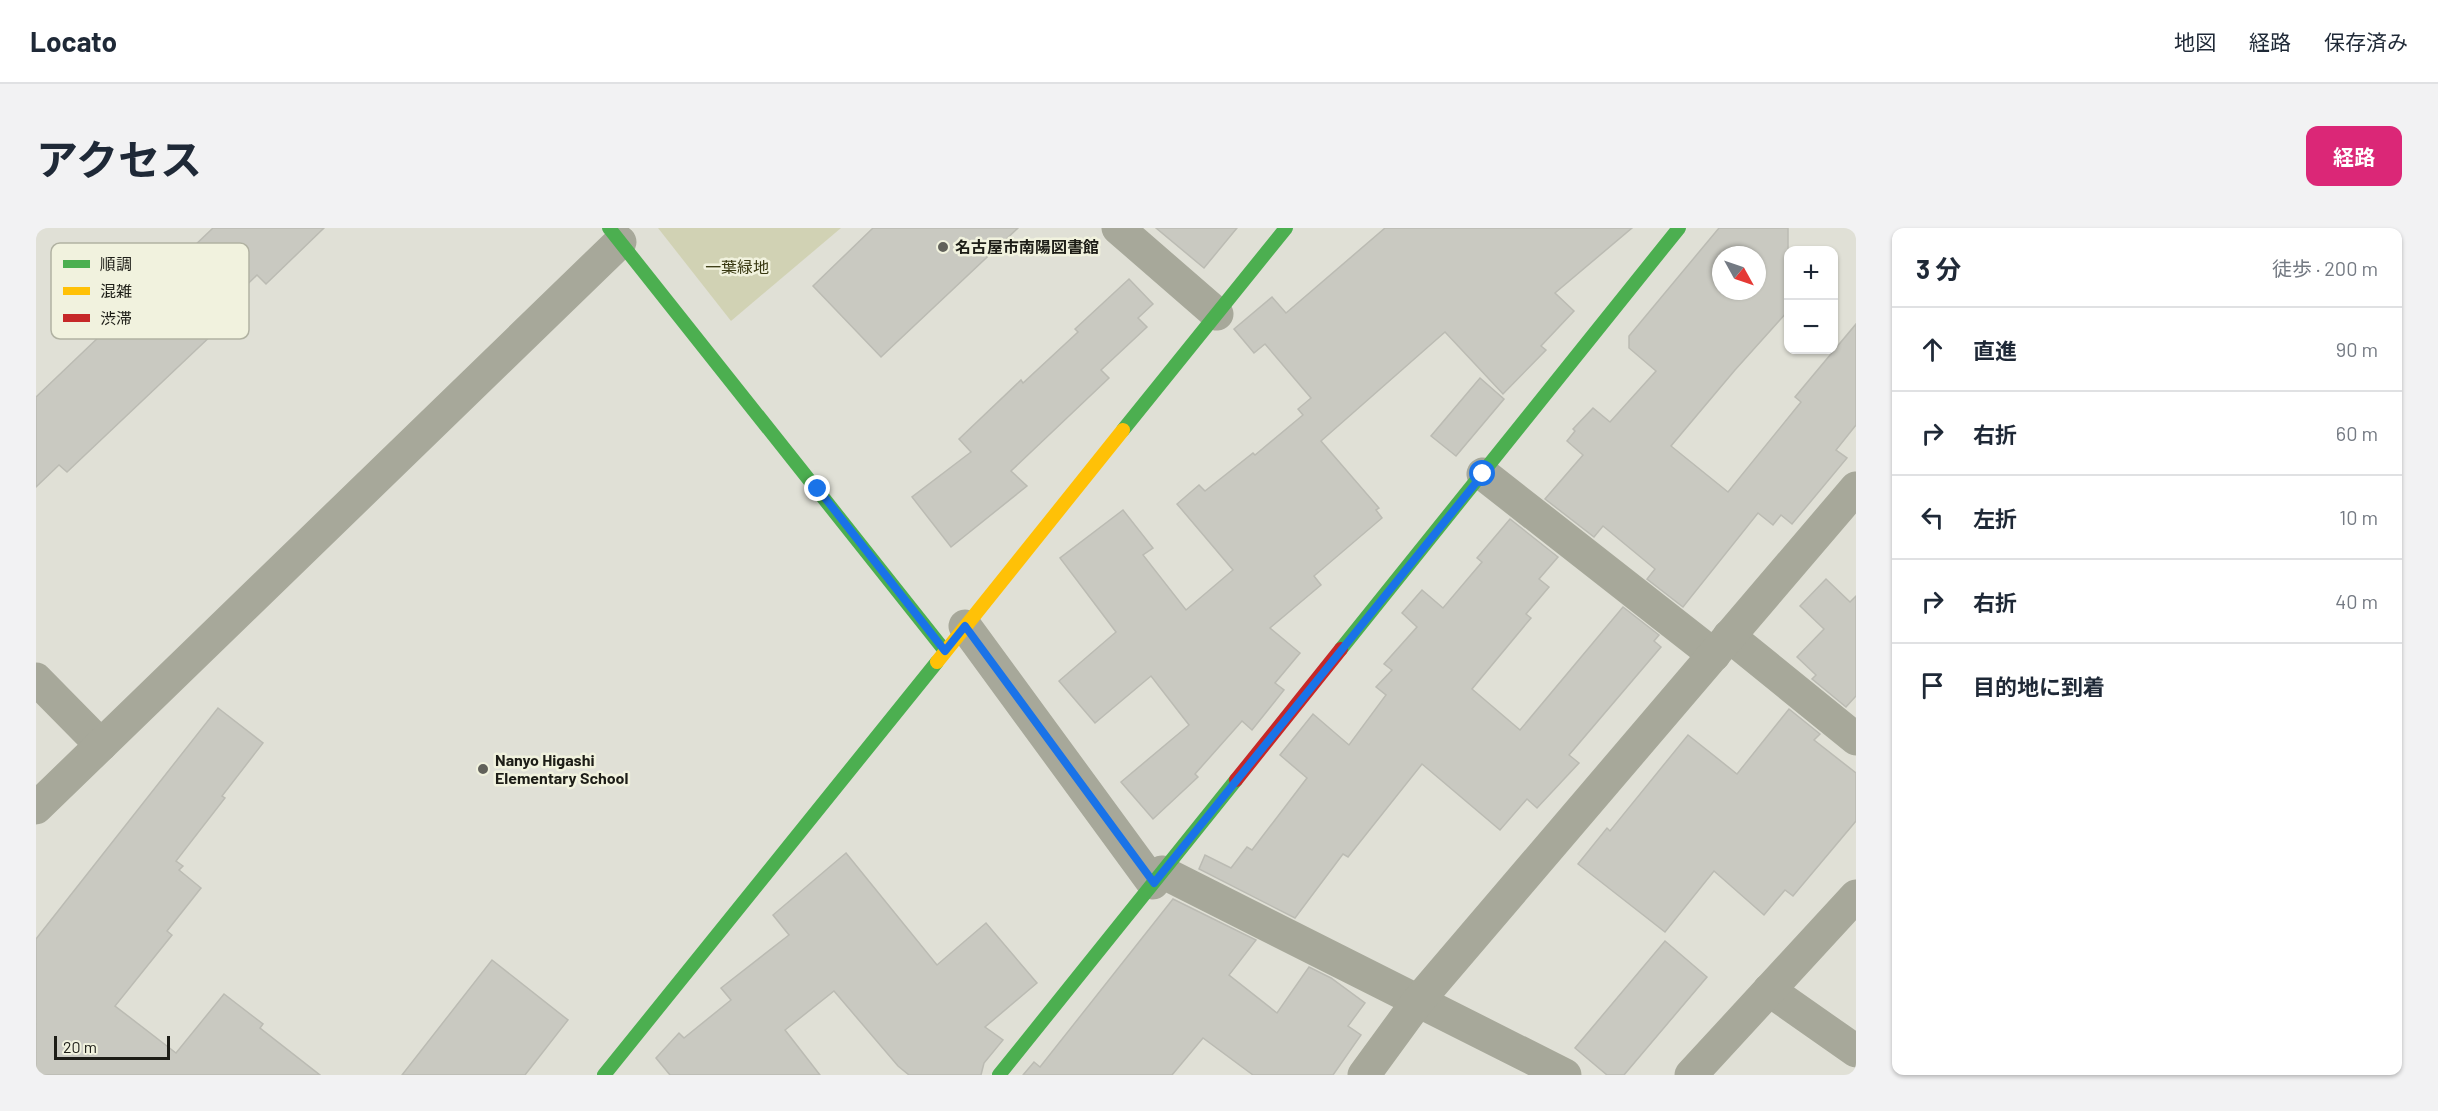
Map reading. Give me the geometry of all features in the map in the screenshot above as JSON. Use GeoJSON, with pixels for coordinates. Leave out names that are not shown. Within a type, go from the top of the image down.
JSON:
{"type":"FeatureCollection","features":[{"type":"Feature","properties":{"kind":"street"},"geometry":{"type":"LineString","coordinates":[[1118,228],[1217,314]]}},
{"type":"Feature","properties":{"kind":"street"},"geometry":{"type":"LineString","coordinates":[[604,1075],[1286,228]]}},
{"type":"Feature","properties":{"kind":"street"},"geometry":{"type":"LineString","coordinates":[[999,1075],[1679,228]]}},
{"type":"Feature","properties":{"kind":"street"},"geometry":{"type":"LineString","coordinates":[[36,808],[615,235],[1158,878],[1418,1001],[1565,1075]]}},
{"type":"Feature","properties":{"kind":"street"},"geometry":{"type":"LineString","coordinates":[[1483,474],[1856,739]]}},
{"type":"Feature","properties":{"kind":"street"},"geometry":{"type":"LineString","coordinates":[[1364,1075],[1418,1001],[1856,488]]}},
{"type":"Feature","properties":{"kind":"street"},"geometry":{"type":"LineString","coordinates":[[36,679],[101,745]]}},
{"type":"Feature","properties":{"kind":"street"},"geometry":{"type":"LineString","coordinates":[[1691,1075],[1856,896]]}},
{"type":"Feature","properties":{"kind":"street"},"geometry":{"type":"LineString","coordinates":[[1768,990],[1856,1051]]}},
{"type":"Feature","properties":{"kind":"green space","name":"一葉緑地"},"geometry":{"type":"Polygon","coordinates":[[[658,228],[841,228],[731,321],[658,228]]]}},
{"type":"Feature","properties":{"kind":"building"},"geometry":{"type":"Polygon","coordinates":[[[213,228],[324,228],[266,284],[257,275],[249,283],[249,243],[197,243],[213,228]]]}},
{"type":"Feature","properties":{"kind":"building"},"geometry":{"type":"Polygon","coordinates":[[[873,228],[1018,228],[881,357],[813,286],[873,228]]]}},
{"type":"Feature","properties":{"kind":"building"},"geometry":{"type":"Polygon","coordinates":[[[1156,228],[1237,228],[1204,268],[1156,228]]]}},
{"type":"Feature","properties":{"kind":"building"},"geometry":{"type":"Polygon","coordinates":[[[1385,228],[1632,228],[1555,293],[1574,311],[1541,346],[1546,350],[1503,394],[1445,332],[1321,441],[1379,508],[1376,510],[1382,518],[1314,576],[1321,585],[1270,628],[1300,653],[1275,683],[1284,690],[1252,730],[1242,721],[1195,774],[1198,777],[1153,819],[1121,782],[1189,725],[1151,676],[1095,723],[1059,681],[1116,632],[1060,558],[1123,510],[1153,548],[1143,555],[1186,610],[1233,570],[1177,504],[1199,485],[1205,491],[1253,453],[1255,455],[1303,415],[1298,409],[1311,398],[1265,344],[1254,353],[1234,329],[1272,297],[1286,313],[1385,228]]]}},
{"type":"Feature","properties":{"kind":"building"},"geometry":{"type":"Polygon","coordinates":[[[1719,228],[1788,228],[1788,246],[1784,246],[1784,315],[1671,446],[1728,492],[1801,402],[1795,397],[1831,354],[1838,354],[1838,346],[1856,324],[1856,425],[1836,450],[1847,458],[1792,524],[1781,515],[1773,525],[1758,513],[1683,607],[1647,579],[1655,569],[1603,526],[1594,537],[1545,499],[1583,455],[1567,441],[1575,431],[1573,429],[1593,408],[1610,422],[1656,371],[1629,348],[1629,336],[1719,228]]]}},
{"type":"Feature","properties":{"kind":"building"},"geometry":{"type":"Polygon","coordinates":[[[1129,279],[1153,304],[1138,318],[1147,327],[1101,370],[1109,378],[1011,471],[1027,486],[951,547],[912,497],[971,452],[959,439],[1021,380],[1023,383],[1078,332],[1075,329],[1129,279]]]}},
{"type":"Feature","properties":{"kind":"building"},"geometry":{"type":"Polygon","coordinates":[[[97,339],[208,339],[67,472],[59,465],[36,487],[36,397],[97,339]]]}},
{"type":"Feature","properties":{"kind":"building"},"geometry":{"type":"Polygon","coordinates":[[[1480,378],[1504,399],[1456,456],[1431,436],[1480,378]]]}},
{"type":"Feature","properties":{"kind":"building"},"geometry":{"type":"Polygon","coordinates":[[[1510,519],[1558,557],[1539,579],[1549,587],[1526,614],[1531,618],[1472,689],[1520,730],[1623,607],[1659,635],[1654,641],[1661,647],[1569,755],[1579,763],[1537,808],[1527,799],[1500,830],[1422,764],[1348,857],[1343,854],[1295,918],[1199,869],[1205,855],[1231,868],[1247,847],[1252,850],[1307,778],[1280,755],[1313,714],[1349,745],[1386,695],[1376,687],[1392,670],[1384,664],[1417,627],[1402,613],[1422,590],[1443,608],[1482,562],[1477,558],[1510,519]]]}},
{"type":"Feature","properties":{"kind":"building"},"geometry":{"type":"Polygon","coordinates":[[[1826,579],[1850,602],[1856,596],[1856,696],[1846,707],[1812,679],[1816,675],[1797,657],[1824,629],[1800,606],[1826,579]]]}},
{"type":"Feature","properties":{"kind":"building"},"geometry":{"type":"Polygon","coordinates":[[[218,708],[263,743],[222,796],[225,798],[176,861],[183,866],[179,870],[201,888],[167,931],[172,935],[115,1006],[176,1053],[224,994],[263,1024],[260,1028],[320,1075],[36,1075],[36,939],[218,708]]]}},
{"type":"Feature","properties":{"kind":"building"},"geometry":{"type":"Polygon","coordinates":[[[1789,709],[1820,734],[1814,740],[1856,773],[1856,821],[1793,896],[1785,890],[1764,915],[1714,871],[1665,932],[1578,864],[1607,828],[1610,831],[1688,735],[1737,774],[1789,709]]]}},
{"type":"Feature","properties":{"kind":"building"},"geometry":{"type":"Polygon","coordinates":[[[846,853],[937,965],[986,923],[1037,983],[985,1027],[1003,1040],[984,1063],[981,1075],[909,1075],[898,1066],[834,991],[785,1030],[820,1075],[670,1075],[656,1058],[679,1033],[684,1038],[731,1000],[721,988],[789,935],[773,915],[846,853]]]}},
{"type":"Feature","properties":{"kind":"building"},"geometry":{"type":"Polygon","coordinates":[[[1173,899],[1256,940],[1229,975],[1277,1013],[1309,967],[1331,978],[1365,1003],[1348,1026],[1361,1035],[1333,1075],[1253,1075],[1203,1038],[1172,1075],[1023,1075],[1034,1062],[1040,1067],[1173,899]]]}},
{"type":"Feature","properties":{"kind":"building"},"geometry":{"type":"Polygon","coordinates":[[[1665,941],[1707,977],[1624,1075],[1607,1075],[1575,1048],[1665,941]]]}},
{"type":"Feature","properties":{"kind":"building"},"geometry":{"type":"Polygon","coordinates":[[[492,960],[568,1020],[525,1075],[402,1075],[492,960]]]}},
{"type":"Feature","properties":{"kind":"traffic: fast"},"geometry":{"type":"LineString","coordinates":[[609,228],[945,651]]}},
{"type":"Feature","properties":{"kind":"traffic: fast"},"geometry":{"type":"LineString","coordinates":[[1123,430],[1286,228]]}},
{"type":"Feature","properties":{"kind":"traffic: fast"},"geometry":{"type":"LineString","coordinates":[[1341,649],[1679,228]]}},
{"type":"Feature","properties":{"kind":"traffic: fast"},"geometry":{"type":"LineString","coordinates":[[604,1075],[937,662]]}},
{"type":"Feature","properties":{"kind":"traffic: fast"},"geometry":{"type":"LineString","coordinates":[[999,1075],[1236,780]]}},
{"type":"Feature","properties":{"kind":"traffic: slow"},"geometry":{"type":"LineString","coordinates":[[937,662],[1123,430]]}},
{"type":"Feature","properties":{"kind":"traffic: jam"},"geometry":{"type":"LineString","coordinates":[[1236,780],[1341,649]]}},
{"type":"Feature","properties":{"kind":"place","name":"名古屋市南陽図書館"},"geometry":{"type":"Point","coordinates":[943,247]}},
{"type":"Feature","properties":{"kind":"place","name":"Nanyo Higashi Elementary School"},"geometry":{"type":"Point","coordinates":[483,769]}},
{"type":"Feature","properties":{"kind":"route"},"geometry":{"type":"LineString","coordinates":[[818,489],[945,651],[965,626],[1154,883],[1483,474]]}}]}
